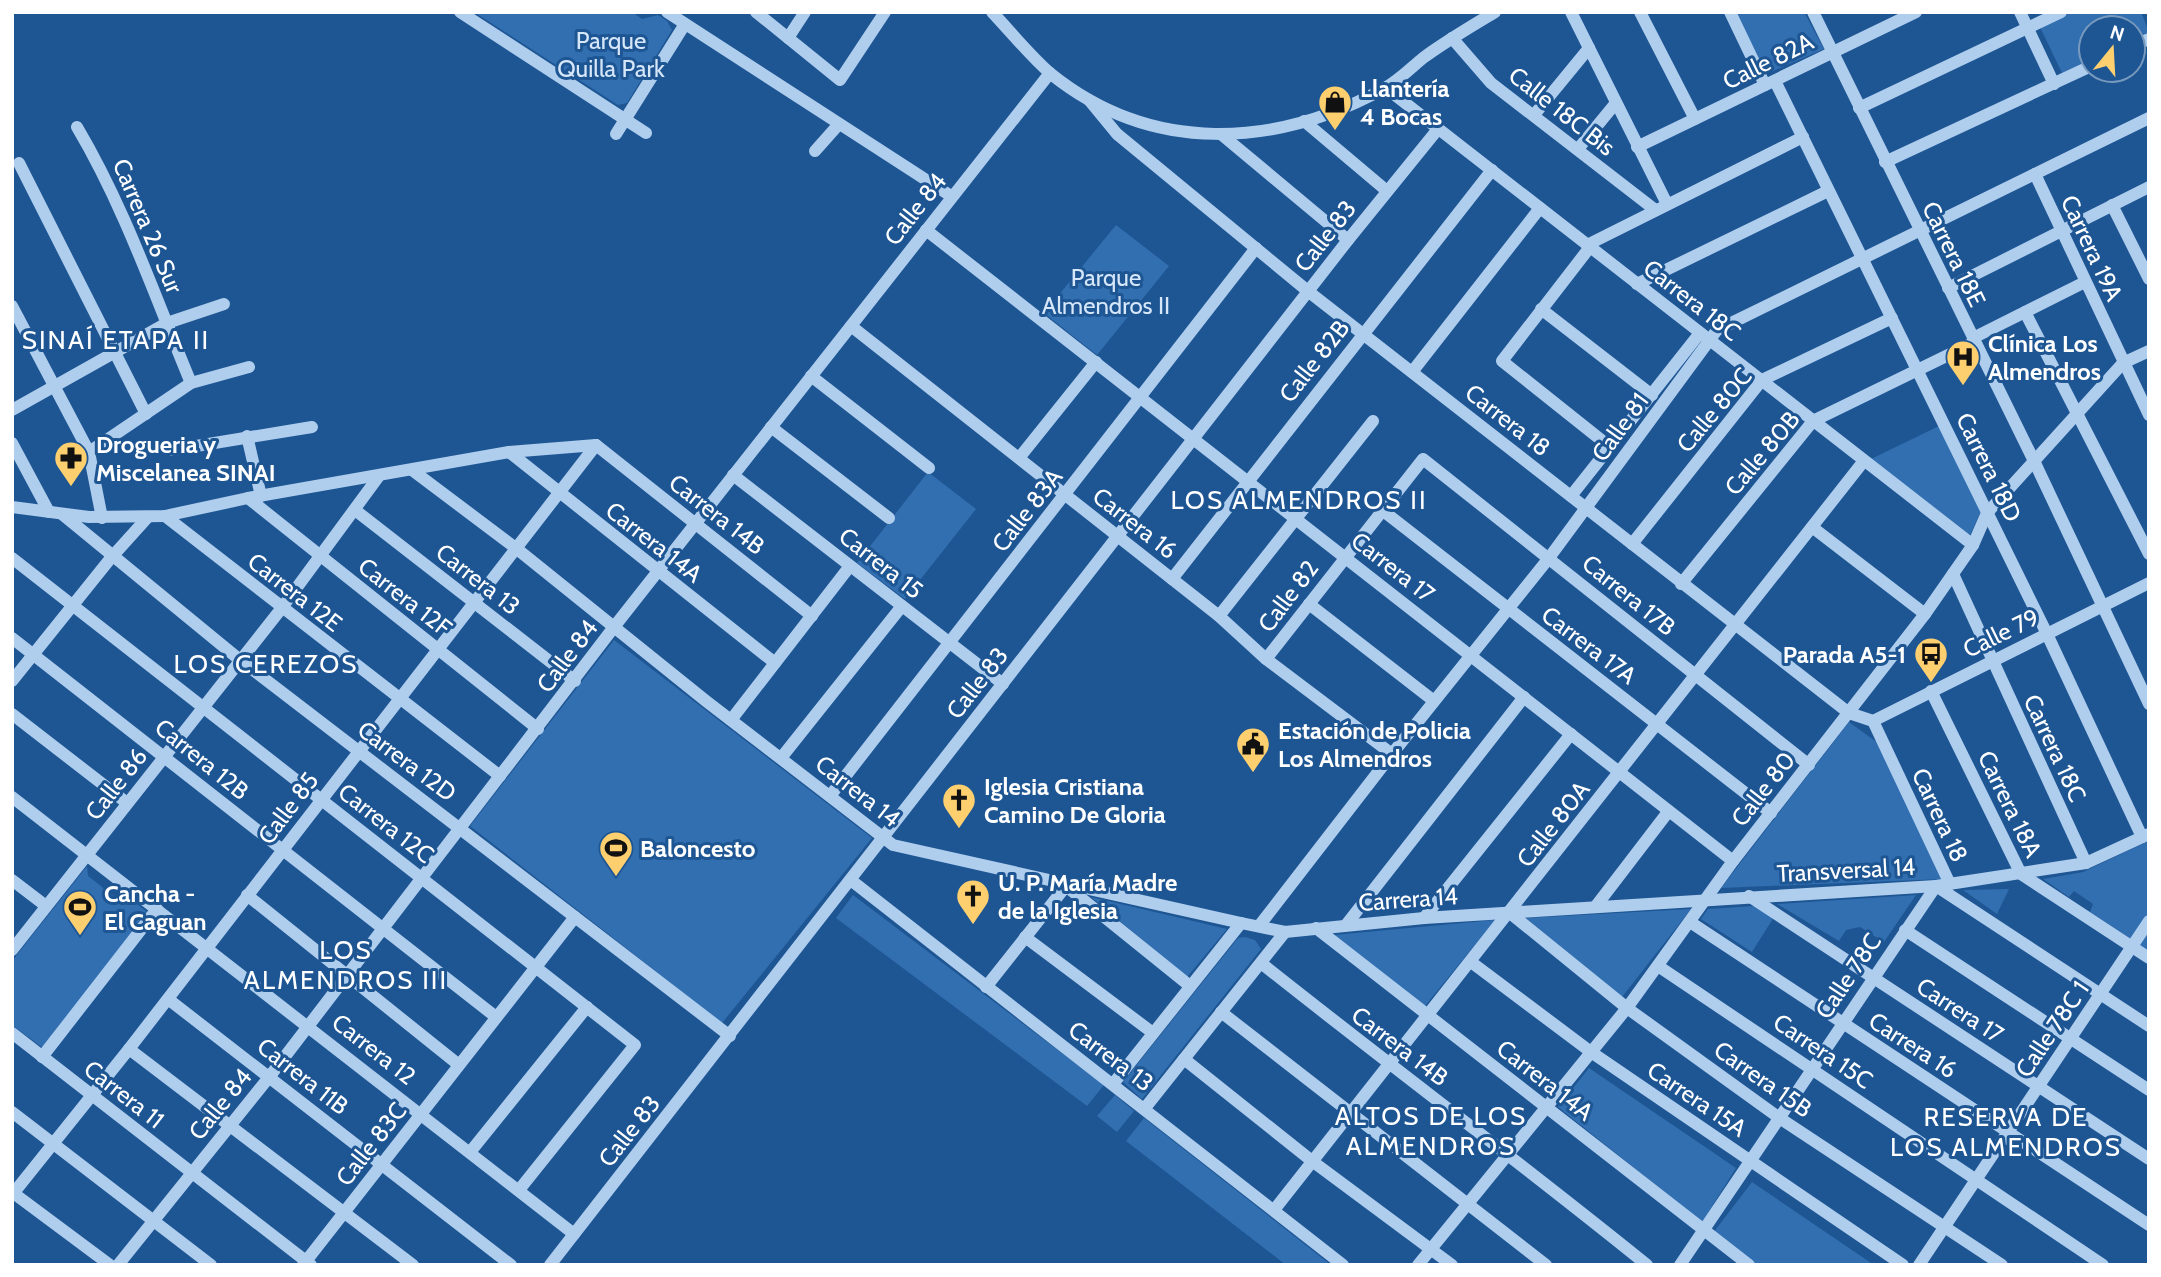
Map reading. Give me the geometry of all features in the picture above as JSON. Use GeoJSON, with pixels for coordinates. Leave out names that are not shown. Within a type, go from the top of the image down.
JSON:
{"type":"FeatureCollection","features":[{"type":"Feature","properties":{"kind":"street"},"geometry":{"type":"LineString","coordinates":[[460,12],[646,133]]}},
{"type":"Feature","properties":{"kind":"street"},"geometry":{"type":"LineString","coordinates":[[667,12],[951,197]]}},
{"type":"Feature","properties":{"kind":"street"},"geometry":{"type":"LineString","coordinates":[[756,12],[840,80],[885,12]]}},
{"type":"Feature","properties":{"kind":"street"},"geometry":{"type":"LineString","coordinates":[[788,38],[805,12]]}},
{"type":"Feature","properties":{"kind":"street"},"geometry":{"type":"LineString","coordinates":[[992,12],[1050,73],[1089,100],[1157,129],[1188,134],[1222,135],[1262,131],[1343,108],[1385,88],[1452,38],[1495,12]]}},
{"type":"Feature","properties":{"kind":"street"},"geometry":{"type":"LineString","coordinates":[[1571,12],[1667,204]]}},
{"type":"Feature","properties":{"kind":"street"},"geometry":{"type":"LineString","coordinates":[[1640,12],[1695,119]]}},
{"type":"Feature","properties":{"kind":"street","name":"Carrera 18D"},"geometry":{"type":"LineString","coordinates":[[1730,12],[1803,138],[2145,835]]}},
{"type":"Feature","properties":{"kind":"street","name":"Carrera 18E"},"geometry":{"type":"LineString","coordinates":[[1813,12],[2035,463],[2149,704]]}},
{"type":"Feature","properties":{"kind":"street"},"geometry":{"type":"LineString","coordinates":[[1881,12],[1888,26]]}},
{"type":"Feature","properties":{"kind":"street","name":"Calle 82A"},"geometry":{"type":"LineString","coordinates":[[1637,147],[1916,12]]}},
{"type":"Feature","properties":{"kind":"street"},"geometry":{"type":"LineString","coordinates":[[2020,12],[2054,84]]}},
{"type":"Feature","properties":{"kind":"street"},"geometry":{"type":"LineString","coordinates":[[1859,108],[2061,12]]}},
{"type":"Feature","properties":{"kind":"street"},"geometry":{"type":"LineString","coordinates":[[616,134],[685,24]]}},
{"type":"Feature","properties":{"kind":"street","name":"Calle 18C Bis"},"geometry":{"type":"LineString","coordinates":[[1452,38],[1491,83],[1654,209]]}},
{"type":"Feature","properties":{"kind":"street"},"geometry":{"type":"LineString","coordinates":[[1534,115],[1589,48]]}},
{"type":"Feature","properties":{"kind":"street","name":"Calle 84"},"geometry":{"type":"LineString","coordinates":[[118,1265],[270,1076],[614,627],[1050,73]]}},
{"type":"Feature","properties":{"kind":"street"},"geometry":{"type":"LineString","coordinates":[[1885,162],[2077,73]]}},
{"type":"Feature","properties":{"kind":"street","name":"Carrera 18C"},"geometry":{"type":"LineString","coordinates":[[1385,88],[1973,545]]}},
{"type":"Feature","properties":{"kind":"street","name":"Carrera 18"},"geometry":{"type":"LineString","coordinates":[[1089,100],[1117,134],[1309,292],[1733,625],[1849,713],[1873,721],[1943,885],[2149,1026]]}},
{"type":"Feature","properties":{"kind":"street"},"geometry":{"type":"LineString","coordinates":[[1578,149],[1615,104]]}},
{"type":"Feature","properties":{"kind":"street","name":"Calle 81"},"geometry":{"type":"LineString","coordinates":[[1571,496],[1652,395],[1705,337],[1729,321],[2149,118]]}},
{"type":"Feature","properties":{"kind":"street"},"geometry":{"type":"LineString","coordinates":[[1304,121],[1387,191]]}},
{"type":"Feature","properties":{"kind":"street"},"geometry":{"type":"LineString","coordinates":[[815,151],[839,124]]}},
{"type":"Feature","properties":{"kind":"street","name":"Carrera 26 Sur"},"geometry":{"type":"LineString","coordinates":[[77,127],[95,157],[137,247],[191,383]]}},
{"type":"Feature","properties":{"kind":"street","name":"Calle 83"},"geometry":{"type":"LineString","coordinates":[[550,1265],[852,881],[1348,240],[1438,129]]}},
{"type":"Feature","properties":{"kind":"street"},"geometry":{"type":"LineString","coordinates":[[1222,135],[1348,240]]}},
{"type":"Feature","properties":{"kind":"street"},"geometry":{"type":"LineString","coordinates":[[1610,447],[1502,362],[1588,246],[1654,209],[1803,138]]}},
{"type":"Feature","properties":{"kind":"street"},"geometry":{"type":"LineString","coordinates":[[19,163],[146,414]]}},
{"type":"Feature","properties":{"kind":"street","name":"Calle 82B"},"geometry":{"type":"LineString","coordinates":[[1172,579],[1492,170]]}},
{"type":"Feature","properties":{"kind":"street","name":"Carrera 19A"},"geometry":{"type":"LineString","coordinates":[[2035,174],[2149,415]]}},
{"type":"Feature","properties":{"kind":"street"},"geometry":{"type":"LineString","coordinates":[[1948,288],[2149,187]]}},
{"type":"Feature","properties":{"kind":"street"},"geometry":{"type":"LineString","coordinates":[[1637,284],[1828,191]]}},
{"type":"Feature","properties":{"kind":"street"},"geometry":{"type":"LineString","coordinates":[[2112,205],[2149,279]]}},
{"type":"Feature","properties":{"kind":"street"},"geometry":{"type":"LineString","coordinates":[[1412,372],[1539,208]]}},
{"type":"Feature","properties":{"kind":"street","name":"Carrera 17"},"geometry":{"type":"LineString","coordinates":[[926,230],[1733,861]]}},
{"type":"Feature","properties":{"kind":"street","name":"Calle 83A"},"geometry":{"type":"LineString","coordinates":[[830,796],[1256,248]]}},
{"type":"Feature","properties":{"kind":"street","name":"Calle 80B"},"geometry":{"type":"LineString","coordinates":[[1681,584],[1813,421],[1919,370],[2085,282]]}},
{"type":"Feature","properties":{"kind":"street"},"geometry":{"type":"LineString","coordinates":[[12,410],[54,389],[166,323],[224,304]]}},
{"type":"Feature","properties":{"kind":"street"},"geometry":{"type":"LineString","coordinates":[[12,306],[89,452],[102,518]]}},
{"type":"Feature","properties":{"kind":"street"},"geometry":{"type":"LineString","coordinates":[[1541,309],[1652,395]]}},
{"type":"Feature","properties":{"kind":"street"},"geometry":{"type":"LineString","coordinates":[[2025,312],[2149,554]]}},
{"type":"Feature","properties":{"kind":"street","name":"Calle 80C"},"geometry":{"type":"LineString","coordinates":[[1632,544],[1762,380],[1892,318]]}},
{"type":"Feature","properties":{"kind":"street","name":"Carrera 16"},"geometry":{"type":"LineString","coordinates":[[851,326],[1219,616],[1266,659],[1392,754]]}},
{"type":"Feature","properties":{"kind":"street","name":"Calle 81"},"geometry":{"type":"LineString","coordinates":[[1259,926],[1549,558],[1705,337]]}},
{"type":"Feature","properties":{"kind":"street","name":"Calle 80"},"geometry":{"type":"LineString","coordinates":[[1418,1265],[1627,1008],[1733,861],[1925,614],[1973,545],[1987,513],[2123,363],[2149,351]]}},
{"type":"Feature","properties":{"kind":"street"},"geometry":{"type":"LineString","coordinates":[[1019,458],[1096,362]]}},
{"type":"Feature","properties":{"kind":"street"},"geometry":{"type":"LineString","coordinates":[[89,452],[165,398],[191,383],[250,367]]}},
{"type":"Feature","properties":{"kind":"street"},"geometry":{"type":"LineString","coordinates":[[811,376],[929,468]]}},
{"type":"Feature","properties":{"kind":"street"},"geometry":{"type":"LineString","coordinates":[[1219,616],[1373,421]]}},
{"type":"Feature","properties":{"kind":"street"},"geometry":{"type":"LineString","coordinates":[[172,450],[312,427]]}},
{"type":"Feature","properties":{"kind":"street"},"geometry":{"type":"LineString","coordinates":[[771,427],[889,518]]}},
{"type":"Feature","properties":{"kind":"street"},"geometry":{"type":"LineString","coordinates":[[247,436],[254,497]]}},
{"type":"Feature","properties":{"kind":"street"},"geometry":{"type":"LineString","coordinates":[[12,443],[55,513]]}},
{"type":"Feature","properties":{"kind":"street"},"geometry":{"type":"LineString","coordinates":[[12,507],[102,518],[147,518],[509,452],[596,445]]}},
{"type":"Feature","properties":{"kind":"street","name":"Calle 85"},"geometry":{"type":"LineString","coordinates":[[13,1193],[130,1049],[596,445]]}},
{"type":"Feature","properties":{"kind":"street","name":"Carrera 14B"},"geometry":{"type":"LineString","coordinates":[[596,445],[812,616]]}},
{"type":"Feature","properties":{"kind":"street","name":"Carrera 14A"},"geometry":{"type":"LineString","coordinates":[[509,452],[775,663]]}},
{"type":"Feature","properties":{"kind":"street","name":"Calle 82"},"geometry":{"type":"LineString","coordinates":[[1266,659],[1423,460]]}},
{"type":"Feature","properties":{"kind":"street","name":"Carrera 17B"},"geometry":{"type":"LineString","coordinates":[[1423,460],[1809,765]]}},
{"type":"Feature","properties":{"kind":"street","name":"Calle 80A"},"geometry":{"type":"LineString","coordinates":[[1274,1210],[1387,1063],[1510,913],[1863,462]]}},
{"type":"Feature","properties":{"kind":"street","name":"Carrera 14"},"geometry":{"type":"LineString","coordinates":[[412,470],[517,549],[893,845],[1066,886],[1285,932],[1424,918],[1706,900]]}},
{"type":"Feature","properties":{"kind":"street","name":"Carrera 15"},"geometry":{"type":"LineString","coordinates":[[733,475],[1003,684]]}},
{"type":"Feature","properties":{"kind":"street","name":"Calle 86"},"geometry":{"type":"LineString","coordinates":[[12,950],[281,609],[379,476]]}},
{"type":"Feature","properties":{"kind":"street","name":"Carrera 12F"},"geometry":{"type":"LineString","coordinates":[[254,497],[319,557],[538,729]]}},
{"type":"Feature","properties":{"kind":"street","name":"Carrera 13"},"geometry":{"type":"LineString","coordinates":[[355,510],[575,681]]}},
{"type":"Feature","properties":{"kind":"street","name":"Carrera 17A"},"geometry":{"type":"LineString","coordinates":[[1382,510],[1770,813]]}},
{"type":"Feature","properties":{"kind":"street","name":"Carrera 12D"},"geometry":{"type":"LineString","coordinates":[[55,513],[113,555],[240,660],[730,1036]]}},
{"type":"Feature","properties":{"kind":"street","name":"Carrera 12E"},"geometry":{"type":"LineString","coordinates":[[165,516],[281,609],[500,776]]}},
{"type":"Feature","properties":{"kind":"street"},"geometry":{"type":"LineString","coordinates":[[12,681],[113,555],[147,518]]}},
{"type":"Feature","properties":{"kind":"street"},"geometry":{"type":"LineString","coordinates":[[1812,527],[1925,614]]}},
{"type":"Feature","properties":{"kind":"street","name":"Carrera 12C"},"geometry":{"type":"LineString","coordinates":[[12,558],[635,1045],[519,1190]]}},
{"type":"Feature","properties":{"kind":"street"},"geometry":{"type":"LineString","coordinates":[[731,720],[850,566]]}},
{"type":"Feature","properties":{"kind":"street","name":"Carrera 18C"},"geometry":{"type":"LineString","coordinates":[[1953,573],[2086,863]]}},
{"type":"Feature","properties":{"kind":"street","name":"Calle 79"},"geometry":{"type":"LineString","coordinates":[[1873,721],[2149,583]]}},
{"type":"Feature","properties":{"kind":"street"},"geometry":{"type":"LineString","coordinates":[[1309,604],[1434,701]]}},
{"type":"Feature","properties":{"kind":"street"},"geometry":{"type":"LineString","coordinates":[[781,758],[902,606]]}},
{"type":"Feature","properties":{"kind":"street","name":"Carrera 12B"},"geometry":{"type":"LineString","coordinates":[[12,638],[496,1017]]}},
{"type":"Feature","properties":{"kind":"street","name":"Carrera 18A"},"geometry":{"type":"LineString","coordinates":[[1931,691],[2021,874],[2149,958]]}},
{"type":"Feature","properties":{"kind":"street"},"geometry":{"type":"LineString","coordinates":[[1346,925],[1524,697]]}},
{"type":"Feature","properties":{"kind":"street"},"geometry":{"type":"LineString","coordinates":[[12,714],[128,803]]}},
{"type":"Feature","properties":{"kind":"street"},"geometry":{"type":"LineString","coordinates":[[1424,918],[1571,734]]}},
{"type":"Feature","properties":{"kind":"street","name":"Carrera 12"},"geometry":{"type":"LineString","coordinates":[[12,797],[309,1024],[574,1234]]}},
{"type":"Feature","properties":{"kind":"street"},"geometry":{"type":"LineString","coordinates":[[1596,906],[1668,812]]}},
{"type":"Feature","properties":{"kind":"street","name":"Transversal 14"},"geometry":{"type":"LineString","coordinates":[[1706,900],[1943,885],[2021,874],[2086,863],[2145,835]]}},
{"type":"Feature","properties":{"kind":"street"},"geometry":{"type":"LineString","coordinates":[[12,880],[46,906]]}},
{"type":"Feature","properties":{"kind":"street","name":"Carrera 13"},"geometry":{"type":"LineString","coordinates":[[852,881],[1343,1265]]}},
{"type":"Feature","properties":{"kind":"street","name":"Calle 78C"},"geometry":{"type":"LineString","coordinates":[[1680,1265],[1872,977],[1905,930],[1943,885]]}},
{"type":"Feature","properties":{"kind":"street"},"geometry":{"type":"LineString","coordinates":[[986,987],[1066,886],[1190,986]]}},
{"type":"Feature","properties":{"kind":"street"},"geometry":{"type":"LineString","coordinates":[[247,895],[458,1066]]}},
{"type":"Feature","properties":{"kind":"street","name":"Carrera 17"},"geometry":{"type":"LineString","coordinates":[[1748,896],[2149,1159]]}},
{"type":"Feature","properties":{"kind":"street"},"geometry":{"type":"LineString","coordinates":[[42,1057],[157,909]]}},
{"type":"Feature","properties":{"kind":"street","name":"Carrera 15B"},"geometry":{"type":"LineString","coordinates":[[1510,913],[1627,1008],[1779,1117],[2002,1265]]}},
{"type":"Feature","properties":{"kind":"street","name":"Calle 83C"},"geometry":{"type":"LineString","coordinates":[[306,1264],[575,917]]}},
{"type":"Feature","properties":{"kind":"street","name":"Calle 78C 1"},"geometry":{"type":"LineString","coordinates":[[1919,1265],[2149,921]]}},
{"type":"Feature","properties":{"kind":"street","name":"Carrera 16"},"geometry":{"type":"LineString","coordinates":[[1690,922],[2149,1225]]}},
{"type":"Feature","properties":{"kind":"street"},"geometry":{"type":"LineString","coordinates":[[1113,1084],[1241,923]]}},
{"type":"Feature","properties":{"kind":"street","name":"Carrera 14A"},"geometry":{"type":"LineString","coordinates":[[1316,928],[1749,1265]]}},
{"type":"Feature","properties":{"kind":"street"},"geometry":{"type":"LineString","coordinates":[[1905,930],[2149,1090]]}},
{"type":"Feature","properties":{"kind":"street"},"geometry":{"type":"LineString","coordinates":[[1145,1108],[1285,932]]}},
{"type":"Feature","properties":{"kind":"street"},"geometry":{"type":"LineString","coordinates":[[1025,937],[1153,1033]]}},
{"type":"Feature","properties":{"kind":"street","name":"Carrera 15A"},"geometry":{"type":"LineString","coordinates":[[1471,962],[1591,1052],[1903,1265]]}},
{"type":"Feature","properties":{"kind":"street","name":"Carrera 14B"},"geometry":{"type":"LineString","coordinates":[[1261,963],[1387,1063],[1508,1152],[1647,1265]]}},
{"type":"Feature","properties":{"kind":"street","name":"Carrera 15C"},"geometry":{"type":"LineString","coordinates":[[1658,966],[2103,1265]]}},
{"type":"Feature","properties":{"kind":"street","name":"Carrera 11B"},"geometry":{"type":"LineString","coordinates":[[168,999],[512,1265]]}},
{"type":"Feature","properties":{"kind":"street"},"geometry":{"type":"LineString","coordinates":[[471,1151],[587,1007]]}},
{"type":"Feature","properties":{"kind":"street"},"geometry":{"type":"LineString","coordinates":[[1221,1012],[1546,1265]]}},
{"type":"Feature","properties":{"kind":"street","name":"Carrera 11"},"geometry":{"type":"LineString","coordinates":[[12,1033],[306,1264]]}},
{"type":"Feature","properties":{"kind":"street"},"geometry":{"type":"LineString","coordinates":[[130,1049],[413,1265]]}},
{"type":"Feature","properties":{"kind":"street"},"geometry":{"type":"LineString","coordinates":[[1184,1059],[1312,1161],[1452,1265]]}},
{"type":"Feature","properties":{"kind":"street"},"geometry":{"type":"LineString","coordinates":[[12,1112],[211,1265]]}},
{"type":"Feature","properties":{"kind":"street"},"geometry":{"type":"LineString","coordinates":[[13,1193],[110,1265]]}},
{"type":"Feature","properties":{"kind":"green space","name":"Parque Quilla Park"},"geometry":{"type":"Polygon","coordinates":[[[474,12],[632,12],[642,19],[658,15],[667,21],[672,30],[627,103],[618,105],[474,12]]]}},
{"type":"Feature","properties":{"kind":"green space"},"geometry":{"type":"Polygon","coordinates":[[[1734,12],[1804,12],[1824,49],[1764,75],[1734,12]]]}},
{"type":"Feature","properties":{"kind":"green space"},"geometry":{"type":"Polygon","coordinates":[[[2072,12],[2142,14],[2077,14],[2077,66],[2062,73],[2040,27],[2072,12]]]}},
{"type":"Feature","properties":{"kind":"green space","name":"Parque Almendros II"},"geometry":{"type":"Polygon","coordinates":[[[1116,225],[1169,266],[1097,355],[1044,313],[1116,225]]]}},
{"type":"Feature","properties":{"kind":"green space"},"geometry":{"type":"Polygon","coordinates":[[[1939,426],[1981,511],[1970,535],[1871,459],[1939,426]]]}},
{"type":"Feature","properties":{"kind":"green space"},"geometry":{"type":"Polygon","coordinates":[[[928,472],[976,509],[905,599],[857,563],[928,472]]]}},
{"type":"Feature","properties":{"kind":"green space"},"geometry":{"type":"Polygon","coordinates":[[[614,640],[872,838],[722,1023],[470,826],[614,640]]]}},
{"type":"Feature","properties":{"kind":"green space"},"geometry":{"type":"Polygon","coordinates":[[[1849,722],[1878,743],[1943,879],[1721,888],[1849,722]]]}},
{"type":"Feature","properties":{"kind":"green space"},"geometry":{"type":"Polygon","coordinates":[[[2149,841],[2149,951],[2090,912],[2093,904],[2074,891],[2069,897],[2043,879],[2083,872],[2149,841]]]}},
{"type":"Feature","properties":{"kind":"green space","name":"Cancha - El Caguan"},"geometry":{"type":"Polygon","coordinates":[[[87,866],[88,876],[116,898],[125,894],[147,912],[43,1048],[12,1025],[12,961],[87,866]]]}},
{"type":"Feature","properties":{"kind":"green space"},"geometry":{"type":"Polygon","coordinates":[[[2009,889],[1997,914],[1963,890],[2009,889]]]}},
{"type":"Feature","properties":{"kind":"green space"},"geometry":{"type":"Polygon","coordinates":[[[853,895],[1104,1085],[1087,1106],[836,918],[853,895]]]}},
{"type":"Feature","properties":{"kind":"green space"},"geometry":{"type":"Polygon","coordinates":[[[1916,895],[1884,942],[1860,927],[1846,930],[1839,941],[1777,904],[1916,895]]]}},
{"type":"Feature","properties":{"kind":"green space"},"geometry":{"type":"Polygon","coordinates":[[[1091,897],[1227,929],[1187,977],[1091,897]]]}},
{"type":"Feature","properties":{"kind":"green space"},"geometry":{"type":"Polygon","coordinates":[[[1755,906],[1774,917],[1752,952],[1701,919],[1708,909],[1755,906]]]}},
{"type":"Feature","properties":{"kind":"green space"},"geometry":{"type":"Polygon","coordinates":[[[1691,909],[1622,997],[1526,918],[1691,909]]]}},
{"type":"Feature","properties":{"kind":"green space"},"geometry":{"type":"Polygon","coordinates":[[[1495,920],[1425,1006],[1334,935],[1495,920]]]}},
{"type":"Feature","properties":{"kind":"green space"},"geometry":{"type":"Polygon","coordinates":[[[1238,938],[1255,940],[1261,949],[1142,1099],[1123,1082],[1238,938]]]}},
{"type":"Feature","properties":{"kind":"green space"},"geometry":{"type":"Polygon","coordinates":[[[1589,1068],[1736,1168],[1702,1222],[1558,1107],[1589,1068]]]}},
{"type":"Feature","properties":{"kind":"green space"},"geometry":{"type":"Polygon","coordinates":[[[1115,1095],[1134,1111],[1117,1132],[1097,1116],[1115,1095]]]}},
{"type":"Feature","properties":{"kind":"green space"},"geometry":{"type":"Polygon","coordinates":[[[1144,1118],[1331,1265],[1286,1265],[1126,1141],[1144,1118]]]}},
{"type":"Feature","properties":{"kind":"green space"},"geometry":{"type":"Polygon","coordinates":[[[1752,1182],[1874,1265],[1756,1265],[1713,1233],[1752,1182]]]}},
{"type":"Feature","properties":{"kind":"place","name":"Llantería 4 Bocas"},"geometry":{"type":"Point","coordinates":[1335,132]}},
{"type":"Feature","properties":{"kind":"place","name":"Clínica Los Almendros"},"geometry":{"type":"Point","coordinates":[1963,387]}},
{"type":"Feature","properties":{"kind":"place","name":"Drogueria y Miscelanea SINAI"},"geometry":{"type":"Point","coordinates":[71,488]}},
{"type":"Feature","properties":{"kind":"place","name":"Parada A5-1"},"geometry":{"type":"Point","coordinates":[1931,684]}},
{"type":"Feature","properties":{"kind":"place","name":"Estación de Policia Los Almendros"},"geometry":{"type":"Point","coordinates":[1253,774]}},
{"type":"Feature","properties":{"kind":"place","name":"Iglesia Cristiana Camino De Gloria"},"geometry":{"type":"Point","coordinates":[959,830]}},
{"type":"Feature","properties":{"kind":"place","name":"Baloncesto"},"geometry":{"type":"Point","coordinates":[616,878]}},
{"type":"Feature","properties":{"kind":"place","name":"U. P. María Madre de la Iglesia"},"geometry":{"type":"Point","coordinates":[973,926]}},
{"type":"Feature","properties":{"kind":"place","name":"Cancha - El Caguan"},"geometry":{"type":"Point","coordinates":[80,937]}},
{"type":"Feature","properties":{"kind":"district","name":"SINAÍ ETAPA II"},"geometry":{"type":"Point","coordinates":[116,340]}},
{"type":"Feature","properties":{"kind":"district","name":"LOS ALMENDROS II"},"geometry":{"type":"Point","coordinates":[1299,500]}},
{"type":"Feature","properties":{"kind":"district","name":"LOS CEREZOS"},"geometry":{"type":"Point","coordinates":[266,664]}},
{"type":"Feature","properties":{"kind":"district","name":"LOS ALMENDROS III"},"geometry":{"type":"Point","coordinates":[346,965]}},
{"type":"Feature","properties":{"kind":"district","name":"ALTOS DE LOS ALMENDROS"},"geometry":{"type":"Point","coordinates":[1431,1131]}},
{"type":"Feature","properties":{"kind":"district","name":"RESERVA DE LOS ALMENDROS"},"geometry":{"type":"Point","coordinates":[2006,1132]}}]}
